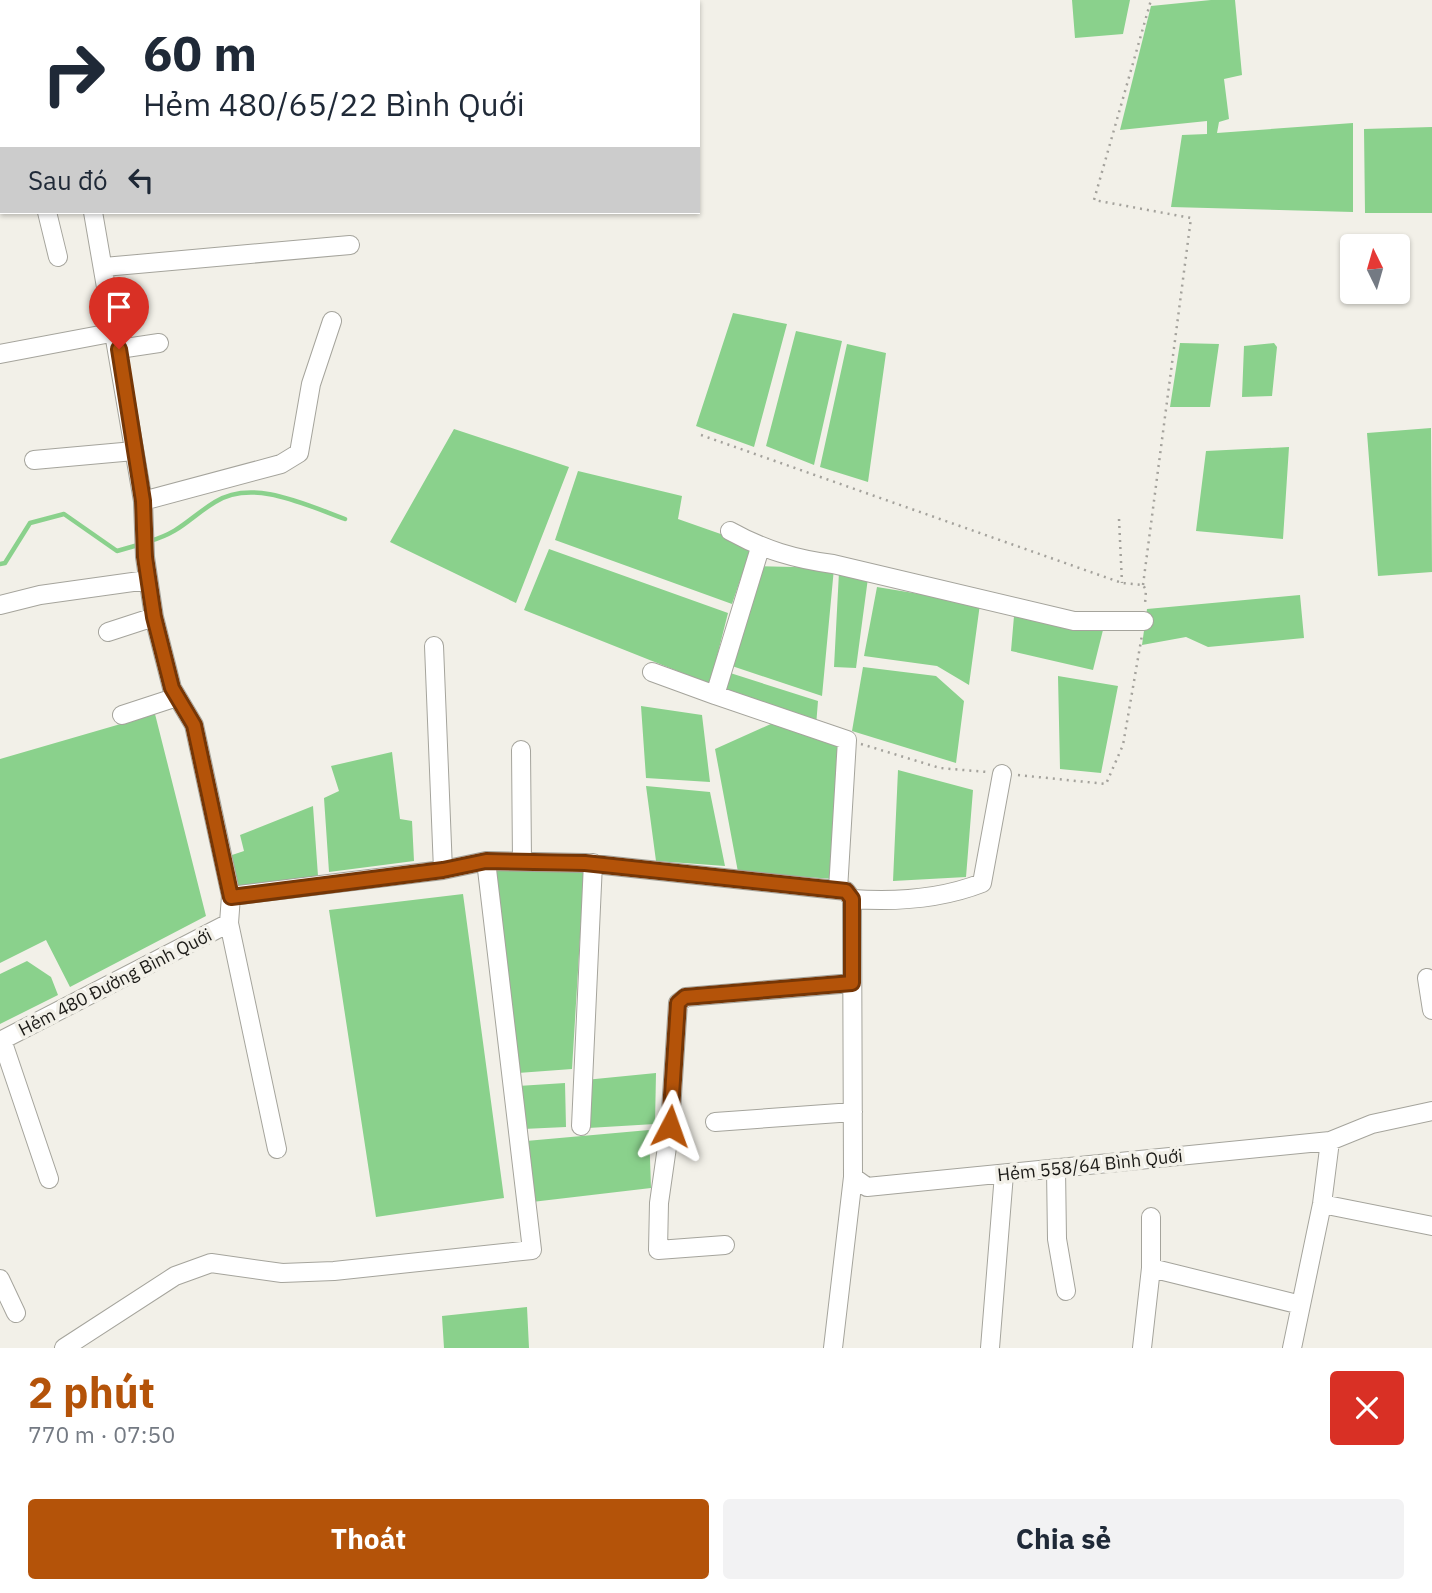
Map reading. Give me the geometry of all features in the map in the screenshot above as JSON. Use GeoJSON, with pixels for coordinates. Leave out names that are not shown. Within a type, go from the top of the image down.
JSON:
{"type":"FeatureCollection","features":[{"type":"Feature","properties":{"kind":"street"},"geometry":{"type":"LineString","coordinates":[[47,214],[58,257]]}},
{"type":"Feature","properties":{"kind":"street","name":"Hẻm 480 Đường Bình Quới"},"geometry":{"type":"LineString","coordinates":[[1,1041],[229,923],[231,897],[194,725],[172,688],[154,617],[147,580],[143,501],[118,340],[93,214]]}},
{"type":"Feature","properties":{"kind":"street"},"geometry":{"type":"LineString","coordinates":[[104,267],[350,245]]}},
{"type":"Feature","properties":{"kind":"street"},"geometry":{"type":"LineString","coordinates":[[143,501],[281,464],[299,453],[311,384],[332,321]]}},
{"type":"Feature","properties":{"kind":"street"},"geometry":{"type":"LineString","coordinates":[[0,354],[118,340],[159,344]]}},
{"type":"Feature","properties":{"kind":"street"},"geometry":{"type":"LineString","coordinates":[[34,460],[134,451]]}},
{"type":"Feature","properties":{"kind":"street"},"geometry":{"type":"LineString","coordinates":[[730,531],[760,548],[794,559],[834,565],[1074,621],[1144,621]]}},
{"type":"Feature","properties":{"kind":"street"},"geometry":{"type":"LineString","coordinates":[[715,695],[760,548]]}},
{"type":"Feature","properties":{"kind":"street"},"geometry":{"type":"LineString","coordinates":[[0,605],[40,595],[147,580]]}},
{"type":"Feature","properties":{"kind":"street"},"geometry":{"type":"LineString","coordinates":[[108,632],[154,617]]}},
{"type":"Feature","properties":{"kind":"street"},"geometry":{"type":"LineString","coordinates":[[434,646],[443,870]]}},
{"type":"Feature","properties":{"kind":"street"},"geometry":{"type":"LineString","coordinates":[[652,672],[848,740],[845,895],[852,983],[853,1177],[833,1348]]}},
{"type":"Feature","properties":{"kind":"street"},"geometry":{"type":"LineString","coordinates":[[122,715],[177,697]]}},
{"type":"Feature","properties":{"kind":"street"},"geometry":{"type":"LineString","coordinates":[[521,750],[522,861]]}},
{"type":"Feature","properties":{"kind":"street"},"geometry":{"type":"LineString","coordinates":[[231,897],[443,870],[486,861],[593,863],[892,902],[962,891],[982,883],[1002,774]]}},
{"type":"Feature","properties":{"kind":"street"},"geometry":{"type":"LineString","coordinates":[[64,1348],[175,1276],[211,1263],[282,1273],[334,1271],[532,1250],[486,861]]}},
{"type":"Feature","properties":{"kind":"street"},"geometry":{"type":"LineString","coordinates":[[581,1126],[593,863]]}},
{"type":"Feature","properties":{"kind":"street"},"geometry":{"type":"LineString","coordinates":[[229,923],[277,1149]]}},
{"type":"Feature","properties":{"kind":"street"},"geometry":{"type":"LineString","coordinates":[[1427,978],[1432,1010]]}},
{"type":"Feature","properties":{"kind":"street"},"geometry":{"type":"LineString","coordinates":[[725,1245],[658,1250],[659,1203],[670,1126],[678,1003],[685,997],[852,983]]}},
{"type":"Feature","properties":{"kind":"street"},"geometry":{"type":"LineString","coordinates":[[1,1041],[49,1179]]}},
{"type":"Feature","properties":{"kind":"street","name":"Hẻm 558/64 Bình Quới"},"geometry":{"type":"LineString","coordinates":[[853,1177],[867,1187],[1330,1141],[1372,1124],[1432,1111]]}},
{"type":"Feature","properties":{"kind":"street"},"geometry":{"type":"LineString","coordinates":[[715,1122],[853,1112]]}},
{"type":"Feature","properties":{"kind":"street"},"geometry":{"type":"LineString","coordinates":[[1293,1348],[1322,1204],[1330,1141]]}},
{"type":"Feature","properties":{"kind":"street"},"geometry":{"type":"LineString","coordinates":[[1056,1169],[1057,1239],[1066,1291]]}},
{"type":"Feature","properties":{"kind":"street"},"geometry":{"type":"LineString","coordinates":[[990,1348],[1004,1174]]}},
{"type":"Feature","properties":{"kind":"street"},"geometry":{"type":"LineString","coordinates":[[1322,1204],[1432,1226]]}},
{"type":"Feature","properties":{"kind":"street"},"geometry":{"type":"LineString","coordinates":[[1142,1348],[1151,1268],[1151,1217]]}},
{"type":"Feature","properties":{"kind":"street"},"geometry":{"type":"LineString","coordinates":[[1151,1268],[1301,1305]]}},
{"type":"Feature","properties":{"kind":"street"},"geometry":{"type":"LineString","coordinates":[[0,1279],[16,1313]]}},
{"type":"Feature","properties":{"kind":"path"},"geometry":{"type":"LineString","coordinates":[[848,740],[940,768],[1106,784],[1123,745],[1144,621],[1146,590],[1143,585],[1191,218],[1094,200],[1151,0]]}},
{"type":"Feature","properties":{"kind":"path"},"geometry":{"type":"LineString","coordinates":[[701,435],[1122,583],[1143,585]]}},
{"type":"Feature","properties":{"kind":"path"},"geometry":{"type":"LineString","coordinates":[[1119,519],[1122,583]]}},
{"type":"Feature","properties":{"kind":"shaded area"},"geometry":{"type":"Polygon","coordinates":[[[1072,0],[1130,0],[1123,34],[1075,38],[1072,0]]]}},
{"type":"Feature","properties":{"kind":"shaded area"},"geometry":{"type":"Polygon","coordinates":[[[1235,0],[1242,75],[1224,79],[1229,119],[1219,122],[1217,133],[1353,123],[1353,212],[1171,207],[1182,135],[1207,134],[1207,121],[1120,130],[1151,6],[1235,0]]]}},
{"type":"Feature","properties":{"kind":"shaded area"},"geometry":{"type":"Polygon","coordinates":[[[1432,127],[1432,213],[1365,213],[1364,129],[1432,127]]]}},
{"type":"Feature","properties":{"kind":"shaded area"},"geometry":{"type":"Polygon","coordinates":[[[733,313],[787,324],[754,447],[696,426],[733,313]]]}},
{"type":"Feature","properties":{"kind":"shaded area"},"geometry":{"type":"Polygon","coordinates":[[[796,331],[842,341],[814,465],[766,446],[796,331]]]}},
{"type":"Feature","properties":{"kind":"shaded area"},"geometry":{"type":"Polygon","coordinates":[[[1180,343],[1219,344],[1210,407],[1170,407],[1180,343]]]}},
{"type":"Feature","properties":{"kind":"shaded area"},"geometry":{"type":"Polygon","coordinates":[[[1274,343],[1277,347],[1272,396],[1242,397],[1244,346],[1274,343]]]}},
{"type":"Feature","properties":{"kind":"shaded area"},"geometry":{"type":"Polygon","coordinates":[[[847,344],[886,353],[868,482],[820,467],[847,344]]]}},
{"type":"Feature","properties":{"kind":"shaded area"},"geometry":{"type":"Polygon","coordinates":[[[1431,428],[1432,572],[1378,576],[1367,433],[1431,428]]]}},
{"type":"Feature","properties":{"kind":"shaded area"},"geometry":{"type":"Polygon","coordinates":[[[454,429],[569,467],[516,603],[390,542],[454,429]]]}},
{"type":"Feature","properties":{"kind":"shaded area"},"geometry":{"type":"Polygon","coordinates":[[[1289,447],[1283,539],[1196,531],[1206,451],[1289,447]]]}},
{"type":"Feature","properties":{"kind":"shaded area"},"geometry":{"type":"Polygon","coordinates":[[[578,471],[682,496],[678,519],[752,545],[732,604],[555,540],[578,471]]]}},
{"type":"Feature","properties":{"kind":"shaded area"},"geometry":{"type":"Polygon","coordinates":[[[549,549],[728,613],[710,684],[524,610],[549,549]]]}},
{"type":"Feature","properties":{"kind":"shaded area"},"geometry":{"type":"Polygon","coordinates":[[[757,566],[834,568],[822,696],[729,665],[757,566]]]}},
{"type":"Feature","properties":{"kind":"shaded area"},"geometry":{"type":"Polygon","coordinates":[[[839,572],[868,578],[856,668],[834,667],[839,572]]]}},
{"type":"Feature","properties":{"kind":"shaded area"},"geometry":{"type":"Polygon","coordinates":[[[877,587],[980,604],[969,685],[937,666],[864,656],[877,587]]]}},
{"type":"Feature","properties":{"kind":"shaded area"},"geometry":{"type":"Polygon","coordinates":[[[1300,595],[1304,638],[1208,647],[1186,637],[1142,645],[1147,609],[1300,595]]]}},
{"type":"Feature","properties":{"kind":"shaded area"},"geometry":{"type":"Polygon","coordinates":[[[1014,616],[1103,630],[1093,670],[1011,651],[1014,616]]]}},
{"type":"Feature","properties":{"kind":"shaded area"},"geometry":{"type":"Polygon","coordinates":[[[863,667],[936,676],[964,701],[956,763],[852,731],[863,667]]]}},
{"type":"Feature","properties":{"kind":"shaded area"},"geometry":{"type":"Polygon","coordinates":[[[724,671],[818,701],[816,726],[724,695],[724,671]]]}},
{"type":"Feature","properties":{"kind":"shaded area"},"geometry":{"type":"Polygon","coordinates":[[[1058,676],[1118,686],[1101,773],[1060,769],[1058,676]]]}},
{"type":"Feature","properties":{"kind":"shaded area"},"geometry":{"type":"Polygon","coordinates":[[[641,706],[702,715],[710,782],[646,778],[641,706]]]}},
{"type":"Feature","properties":{"kind":"shaded area"},"geometry":{"type":"Polygon","coordinates":[[[155,714],[206,916],[70,987],[46,940],[0,963],[0,759],[155,714]]]}},
{"type":"Feature","properties":{"kind":"shaded area"},"geometry":{"type":"Polygon","coordinates":[[[773,723],[842,744],[834,879],[738,872],[715,749],[773,723]]]}},
{"type":"Feature","properties":{"kind":"shaded area"},"geometry":{"type":"Polygon","coordinates":[[[392,752],[400,819],[412,821],[414,861],[329,872],[324,798],[339,791],[331,766],[392,752]]]}},
{"type":"Feature","properties":{"kind":"shaded area"},"geometry":{"type":"Polygon","coordinates":[[[898,770],[973,790],[966,877],[893,881],[898,770]]]}},
{"type":"Feature","properties":{"kind":"shaded area"},"geometry":{"type":"Polygon","coordinates":[[[646,786],[710,792],[725,866],[656,861],[646,786]]]}},
{"type":"Feature","properties":{"kind":"shaded area"},"geometry":{"type":"Polygon","coordinates":[[[313,806],[318,876],[234,889],[229,856],[244,851],[240,835],[313,806]]]}},
{"type":"Feature","properties":{"kind":"shaded area"},"geometry":{"type":"Polygon","coordinates":[[[493,869],[584,872],[572,1069],[518,1073],[493,869]]]}},
{"type":"Feature","properties":{"kind":"shaded area"},"geometry":{"type":"Polygon","coordinates":[[[463,894],[504,1198],[376,1217],[329,910],[463,894]]]}},
{"type":"Feature","properties":{"kind":"shaded area"},"geometry":{"type":"Polygon","coordinates":[[[27,961],[51,977],[58,995],[0,1024],[0,974],[27,961]]]}},
{"type":"Feature","properties":{"kind":"shaded area"},"geometry":{"type":"Polygon","coordinates":[[[656,1073],[655,1124],[588,1128],[585,1080],[656,1073]]]}},
{"type":"Feature","properties":{"kind":"shaded area"},"geometry":{"type":"Polygon","coordinates":[[[565,1083],[566,1127],[523,1129],[518,1086],[565,1083]]]}},
{"type":"Feature","properties":{"kind":"shaded area"},"geometry":{"type":"Polygon","coordinates":[[[649,1130],[651,1188],[532,1202],[526,1141],[649,1130]]]}},
{"type":"Feature","properties":{"kind":"shaded area"},"geometry":{"type":"Polygon","coordinates":[[[527,1307],[529,1348],[444,1348],[442,1316],[527,1307]]]}},
{"type":"Feature","properties":{"kind":"waterway"},"geometry":{"type":"LineString","coordinates":[[150,541],[177,529],[215,502],[230,495],[246,493],[280,496],[345,519]]}},
{"type":"Feature","properties":{"kind":"waterway"},"geometry":{"type":"LineString","coordinates":[[0,564],[5,563],[30,523],[64,514],[117,551],[138,545]]}},
{"type":"Feature","properties":{"kind":"route"},"geometry":{"type":"LineString","coordinates":[[119,349],[143,501],[147,580],[154,617],[172,688],[194,725],[231,897],[443,870],[486,861],[585,863],[846,891],[852,899],[852,983],[685,997],[678,1003],[670,1126]]}}]}
